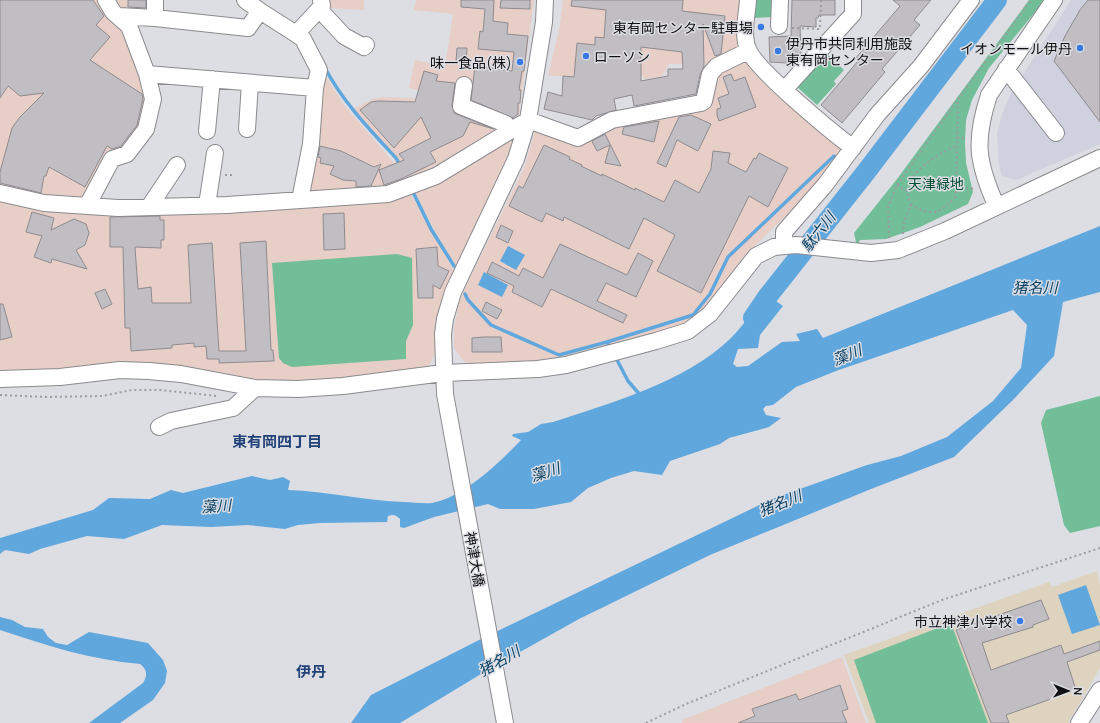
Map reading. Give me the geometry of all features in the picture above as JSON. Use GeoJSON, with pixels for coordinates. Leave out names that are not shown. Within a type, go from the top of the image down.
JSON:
{"type":"FeatureCollection","features":[{"type":"Feature","properties":{"kind":"street"},"geometry":{"type":"LineString","coordinates":[[87,206],[112,159],[127,154],[146,129],[153,100],[147,74],[129,26],[113,12],[106,0]]}},
{"type":"Feature","properties":{"kind":"street"},"geometry":{"type":"LineString","coordinates":[[155,0],[155,18]]}},
{"type":"Feature","properties":{"kind":"street"},"geometry":{"type":"LineString","coordinates":[[245,0],[303,39],[319,70],[315,88],[311,144],[300,200]]}},
{"type":"Feature","properties":{"kind":"street","name":"神津大橋"},"geometry":{"type":"LineString","coordinates":[[505,723],[445,394],[443,373],[443,334],[449,304],[516,159],[528,120],[544,22],[545,0]]}},
{"type":"Feature","properties":{"kind":"street"},"geometry":{"type":"LineString","coordinates":[[748,0],[746,42],[748,51],[785,89],[853,148]]}},
{"type":"Feature","properties":{"kind":"street"},"geometry":{"type":"LineString","coordinates":[[779,26],[780,0]]}},
{"type":"Feature","properties":{"kind":"street"},"geometry":{"type":"LineString","coordinates":[[785,89],[853,14],[853,0]]}},
{"type":"Feature","properties":{"kind":"street"},"geometry":{"type":"LineString","coordinates":[[790,245],[784,232],[825,185],[877,115],[921,66],[971,0]]}},
{"type":"Feature","properties":{"kind":"street"},"geometry":{"type":"LineString","coordinates":[[996,205],[982,168],[979,152],[979,131],[989,95],[1054,0]]}},
{"type":"Feature","properties":{"kind":"street"},"geometry":{"type":"LineString","coordinates":[[296,34],[320,5],[344,36],[364,47],[366,45]]}},
{"type":"Feature","properties":{"kind":"street"},"geometry":{"type":"LineString","coordinates":[[119,16],[155,18],[248,28],[260,11]]}},
{"type":"Feature","properties":{"kind":"street"},"geometry":{"type":"LineString","coordinates":[[0,193],[44,203],[87,206],[149,207],[300,200],[388,194],[436,176],[528,120],[578,138],[612,120],[701,103],[704,101],[710,74],[717,66],[748,51]]}},
{"type":"Feature","properties":{"kind":"street"},"geometry":{"type":"LineString","coordinates":[[1006,69],[1056,133]]}},
{"type":"Feature","properties":{"kind":"street"},"geometry":{"type":"LineString","coordinates":[[147,74],[315,88]]}},
{"type":"Feature","properties":{"kind":"street"},"geometry":{"type":"LineString","coordinates":[[207,131],[212,79]]}},
{"type":"Feature","properties":{"kind":"street"},"geometry":{"type":"LineString","coordinates":[[247,129],[250,83]]}},
{"type":"Feature","properties":{"kind":"street"},"geometry":{"type":"LineString","coordinates":[[464,86],[461,106],[506,124],[511,130]]}},
{"type":"Feature","properties":{"kind":"street"},"geometry":{"type":"LineString","coordinates":[[207,205],[215,153]]}},
{"type":"Feature","properties":{"kind":"street"},"geometry":{"type":"LineString","coordinates":[[0,379],[60,377],[120,370],[181,374],[254,388],[298,389],[342,386],[443,373],[538,369],[566,365],[688,331],[710,314],[756,256],[766,250],[790,245],[881,254],[904,248],[1100,158]]}},
{"type":"Feature","properties":{"kind":"street"},"geometry":{"type":"LineString","coordinates":[[149,207],[177,165]]}},
{"type":"Feature","properties":{"kind":"street"},"geometry":{"type":"LineString","coordinates":[[159,427],[171,421],[233,408],[254,388]]}},
{"type":"Feature","properties":{"kind":"street"},"geometry":{"type":"LineString","coordinates":[[1079,723],[1100,690]]}},
{"type":"Feature","properties":{"kind":"path"},"geometry":{"type":"LineString","coordinates":[[779,26],[779,28],[820,29],[821,0]]}},
{"type":"Feature","properties":{"kind":"path"},"geometry":{"type":"LineString","coordinates":[[892,251],[887,218],[888,207],[897,186],[1031,0]]}},
{"type":"Feature","properties":{"kind":"path"},"geometry":{"type":"LineString","coordinates":[[956,146],[925,164],[914,175],[908,192],[908,198],[911,205],[925,212],[937,211],[956,196],[958,101]]}},
{"type":"Feature","properties":{"kind":"path"},"geometry":{"type":"LineString","coordinates":[[957,138],[969,138]]}},
{"type":"Feature","properties":{"kind":"path"},"geometry":{"type":"LineString","coordinates":[[897,186],[908,192]]}},
{"type":"Feature","properties":{"kind":"path"},"geometry":{"type":"LineString","coordinates":[[956,188],[977,189]]}},
{"type":"Feature","properties":{"kind":"path"},"geometry":{"type":"LineString","coordinates":[[903,238],[904,221],[911,205]]}},
{"type":"Feature","properties":{"kind":"path"},"geometry":{"type":"LineString","coordinates":[[646,723],[686,704],[942,600],[1100,548]]}},
{"type":"Feature","properties":{"kind":"shaded area"},"geometry":{"type":"Polygon","coordinates":[[[0,0],[101,0],[123,23],[143,72],[149,115],[117,155],[109,151],[96,173],[96,177],[85,201],[0,189],[0,0]]]}},
{"type":"Feature","properties":{"kind":"shaded area"},"geometry":{"type":"Polygon","coordinates":[[[109,0],[151,0],[151,13],[121,13],[109,0]]]}},
{"type":"Feature","properties":{"kind":"shaded area"},"geometry":{"type":"Polygon","coordinates":[[[326,0],[364,0],[364,10],[326,8],[326,0]]]}},
{"type":"Feature","properties":{"kind":"shaded area"},"geometry":{"type":"Polygon","coordinates":[[[416,0],[534,0],[519,115],[483,141],[410,182],[396,156],[353,109],[373,99],[382,97],[429,99],[429,91],[409,88],[415,60],[445,67],[453,14],[414,10],[416,0]]]}},
{"type":"Feature","properties":{"kind":"shaded area"},"geometry":{"type":"Polygon","coordinates":[[[563,0],[744,0],[740,51],[715,64],[669,64],[661,77],[644,79],[643,76],[548,76],[559,30],[563,0]]]}},
{"type":"Feature","properties":{"kind":"shaded area"},"geometry":{"type":"Polygon","coordinates":[[[1071,0],[1100,0],[1100,144],[1016,180],[1002,176],[999,165],[997,133],[1002,114],[1010,95],[1071,0]]]}},
{"type":"Feature","properties":{"kind":"shaded area"},"geometry":{"type":"Polygon","coordinates":[[[745,58],[763,81],[840,146],[839,157],[788,214],[745,255],[702,314],[687,325],[551,361],[468,366],[468,362],[464,362],[454,348],[454,327],[460,298],[525,166],[536,127],[580,142],[609,125],[705,108],[712,77],[745,58]]]}},
{"type":"Feature","properties":{"kind":"shaded area"},"geometry":{"type":"Polygon","coordinates":[[[322,70],[344,105],[400,170],[405,182],[386,189],[308,194],[322,70]]]}},
{"type":"Feature","properties":{"kind":"shaded area"},"geometry":{"type":"Polygon","coordinates":[[[508,138],[514,146],[510,158],[456,266],[436,233],[413,189],[508,138]]]}},
{"type":"Feature","properties":{"kind":"shaded area"},"geometry":{"type":"Polygon","coordinates":[[[409,191],[455,273],[441,311],[434,356],[430,364],[421,370],[344,379],[270,381],[0,373],[0,198],[38,207],[409,191]]]}},
{"type":"Feature","properties":{"kind":"shaded area","name":"市立神津小学校"},"geometry":{"type":"Polygon","coordinates":[[[1097,571],[1100,585],[1100,668],[1068,723],[869,723],[844,655],[1049,582],[1052,587],[1097,571]]]}},
{"type":"Feature","properties":{"kind":"shaded area"},"geometry":{"type":"Polygon","coordinates":[[[842,657],[866,723],[682,723],[682,720],[842,657]]]}},
{"type":"Feature","properties":{"kind":"green space"},"geometry":{"type":"Polygon","coordinates":[[[754,0],[775,0],[775,17],[753,18],[754,0]]]}},
{"type":"Feature","properties":{"kind":"green space","name":"天津緑地"},"geometry":{"type":"Polygon","coordinates":[[[1029,0],[1045,0],[989,68],[972,100],[966,120],[966,163],[973,192],[968,204],[920,227],[886,239],[860,240],[857,247],[854,233],[897,179],[1029,0]]]}},
{"type":"Feature","properties":{"kind":"green space"},"geometry":{"type":"Polygon","coordinates":[[[826,53],[844,70],[834,81],[836,84],[817,105],[796,86],[826,53]]]}},
{"type":"Feature","properties":{"kind":"green space"},"geometry":{"type":"Polygon","coordinates":[[[397,254],[412,258],[413,325],[406,341],[406,359],[292,367],[283,363],[279,358],[272,263],[397,254]]]}},
{"type":"Feature","properties":{"kind":"green space"},"geometry":{"type":"Polygon","coordinates":[[[1100,396],[1100,526],[1070,533],[1064,525],[1041,423],[1046,410],[1100,396]]]}},
{"type":"Feature","properties":{"kind":"green space"},"geometry":{"type":"Polygon","coordinates":[[[951,623],[988,723],[876,723],[854,660],[951,623]]]}},
{"type":"Feature","properties":{"kind":"water"},"geometry":{"type":"Polygon","coordinates":[[[1100,226],[1100,292],[1063,302],[1054,356],[1013,400],[954,457],[871,489],[710,555],[579,619],[486,671],[400,723],[351,723],[371,695],[481,639],[772,499],[867,465],[901,456],[947,437],[993,401],[1021,368],[1027,325],[1013,310],[836,371],[796,387],[773,405],[766,406],[763,409],[766,415],[781,418],[769,427],[729,438],[720,444],[670,461],[662,475],[634,471],[611,478],[588,488],[571,502],[534,509],[500,509],[488,504],[434,517],[404,528],[400,527],[400,519],[393,515],[388,516],[387,522],[320,523],[298,525],[285,529],[248,525],[211,527],[162,525],[124,539],[87,536],[40,549],[29,554],[5,550],[0,554],[0,538],[93,510],[109,498],[150,499],[171,490],[183,493],[252,476],[270,480],[283,477],[290,481],[288,490],[389,501],[432,503],[444,500],[480,478],[502,459],[521,440],[512,436],[513,434],[528,432],[541,424],[553,422],[623,399],[670,379],[692,367],[712,354],[730,339],[745,323],[766,294],[783,306],[760,335],[758,348],[738,349],[733,364],[737,367],[748,366],[782,342],[800,341],[796,334],[817,329],[823,338],[1100,226]]]}},
{"type":"Feature","properties":{"kind":"water"},"geometry":{"type":"Polygon","coordinates":[[[508,246],[525,255],[516,270],[500,261],[508,246]]]}},
{"type":"Feature","properties":{"kind":"water"},"geometry":{"type":"Polygon","coordinates":[[[484,272],[508,285],[502,297],[478,285],[484,272]]]}},
{"type":"Feature","properties":{"kind":"water"},"geometry":{"type":"Polygon","coordinates":[[[1086,585],[1100,625],[1072,634],[1058,595],[1086,585]]]}},
{"type":"Feature","properties":{"kind":"water"},"geometry":{"type":"Polygon","coordinates":[[[0,617],[12,620],[25,627],[43,629],[48,637],[56,643],[67,645],[89,632],[148,643],[163,660],[167,671],[165,683],[153,700],[120,723],[89,723],[143,683],[146,677],[144,668],[140,664],[104,659],[68,651],[0,630],[0,617]]]}},
{"type":"Feature","properties":{"kind":"building"},"geometry":{"type":"Polygon","coordinates":[[[0,0],[93,0],[104,16],[96,25],[110,37],[90,60],[142,94],[143,99],[137,125],[121,146],[112,149],[107,146],[85,187],[49,167],[46,176],[44,176],[41,193],[0,183],[0,172],[12,128],[20,117],[44,93],[20,96],[8,86],[0,98],[0,0]]]}},
{"type":"Feature","properties":{"kind":"building"},"geometry":{"type":"Polygon","coordinates":[[[128,0],[146,0],[146,8],[128,7],[128,0]]]}},
{"type":"Feature","properties":{"kind":"building"},"geometry":{"type":"Polygon","coordinates":[[[461,0],[494,0],[493,21],[508,23],[507,34],[528,36],[524,71],[522,71],[519,90],[521,90],[520,103],[518,103],[518,114],[513,118],[471,100],[475,66],[512,71],[514,52],[478,49],[480,31],[483,32],[485,9],[461,7],[461,0]]]}},
{"type":"Feature","properties":{"kind":"building"},"geometry":{"type":"Polygon","coordinates":[[[501,0],[530,0],[530,9],[500,8],[501,0]]]}},
{"type":"Feature","properties":{"kind":"building"},"geometry":{"type":"Polygon","coordinates":[[[572,0],[683,0],[682,11],[725,16],[721,54],[715,56],[703,24],[704,66],[700,75],[696,94],[634,106],[632,95],[614,99],[616,110],[596,116],[592,120],[544,109],[548,92],[562,96],[563,76],[574,77],[577,43],[595,45],[595,37],[604,38],[606,10],[571,6],[572,0]],[[641,47],[641,81],[668,76],[668,69],[683,69],[682,52],[641,47]]]}},
{"type":"Feature","properties":{"kind":"building"},"geometry":{"type":"Polygon","coordinates":[[[792,0],[835,0],[835,15],[819,15],[818,18],[816,18],[816,27],[800,26],[801,57],[787,57],[787,63],[770,62],[769,37],[791,36],[792,0]]]}},
{"type":"Feature","properties":{"kind":"building"},"geometry":{"type":"Polygon","coordinates":[[[893,0],[931,0],[914,20],[920,25],[882,69],[885,72],[842,123],[821,105],[858,61],[855,59],[900,6],[893,0]]]}},
{"type":"Feature","properties":{"kind":"building","name":"イオンモール伊丹"},"geometry":{"type":"Polygon","coordinates":[[[1088,0],[1100,0],[1100,122],[1054,61],[1065,36],[1080,10],[1088,0]]]}},
{"type":"Feature","properties":{"kind":"building"},"geometry":{"type":"Polygon","coordinates":[[[457,48],[467,48],[466,62],[456,61],[457,48]]]}},
{"type":"Feature","properties":{"kind":"building"},"geometry":{"type":"Polygon","coordinates":[[[424,71],[438,75],[436,81],[455,83],[452,105],[454,113],[494,129],[470,122],[463,136],[430,152],[436,162],[401,179],[384,185],[379,170],[404,160],[399,154],[431,138],[421,117],[394,148],[360,110],[371,102],[415,102],[424,71]]]}},
{"type":"Feature","properties":{"kind":"building"},"geometry":{"type":"Polygon","coordinates":[[[731,74],[734,81],[745,77],[756,107],[719,121],[717,109],[721,108],[718,98],[729,94],[723,77],[731,74]]]}},
{"type":"Feature","properties":{"kind":"building"},"geometry":{"type":"Polygon","coordinates":[[[691,115],[711,124],[698,151],[677,140],[666,167],[657,163],[679,117],[691,115]]]}},
{"type":"Feature","properties":{"kind":"building"},"geometry":{"type":"Polygon","coordinates":[[[659,121],[654,142],[622,134],[624,127],[659,121]]]}},
{"type":"Feature","properties":{"kind":"building"},"geometry":{"type":"Polygon","coordinates":[[[605,134],[621,166],[605,163],[610,145],[597,151],[592,141],[605,134]]]}},
{"type":"Feature","properties":{"kind":"building"},"geometry":{"type":"Polygon","coordinates":[[[544,145],[570,157],[569,159],[602,176],[602,174],[664,202],[675,180],[699,193],[711,169],[713,151],[730,153],[728,163],[746,172],[754,158],[756,159],[759,153],[788,168],[768,207],[749,196],[701,293],[657,271],[675,235],[644,218],[629,249],[564,217],[563,221],[546,213],[542,222],[509,206],[519,186],[523,188],[544,145]]]}},
{"type":"Feature","properties":{"kind":"building"},"geometry":{"type":"Polygon","coordinates":[[[320,146],[341,151],[374,167],[381,164],[371,186],[356,187],[356,181],[343,180],[330,174],[334,166],[320,163],[321,158],[318,157],[320,146]]]}},
{"type":"Feature","properties":{"kind":"building"},"geometry":{"type":"Polygon","coordinates":[[[32,212],[54,218],[51,230],[74,219],[86,224],[89,233],[85,245],[76,250],[87,269],[52,259],[51,263],[34,257],[42,236],[26,232],[32,212]]]}},
{"type":"Feature","properties":{"kind":"building"},"geometry":{"type":"Polygon","coordinates":[[[344,213],[345,249],[324,250],[323,214],[344,213]]]}},
{"type":"Feature","properties":{"kind":"building"},"geometry":{"type":"Polygon","coordinates":[[[160,216],[160,220],[164,220],[164,240],[161,240],[161,248],[135,247],[138,289],[151,287],[152,303],[191,303],[188,245],[212,243],[219,351],[246,351],[240,243],[266,241],[271,350],[273,350],[274,361],[219,363],[219,359],[207,359],[206,346],[194,347],[194,343],[172,345],[172,348],[131,351],[130,328],[125,328],[123,247],[110,247],[110,217],[160,216]]]}},
{"type":"Feature","properties":{"kind":"building"},"geometry":{"type":"Polygon","coordinates":[[[501,225],[513,231],[508,243],[496,237],[501,225]]]}},
{"type":"Feature","properties":{"kind":"building"},"geometry":{"type":"Polygon","coordinates":[[[560,244],[627,275],[638,253],[653,261],[636,297],[606,283],[597,301],[627,315],[623,323],[551,289],[542,307],[512,292],[514,286],[487,273],[492,262],[519,276],[523,268],[543,278],[560,244]]]}},
{"type":"Feature","properties":{"kind":"building"},"geometry":{"type":"Polygon","coordinates":[[[437,247],[438,266],[449,271],[440,289],[433,285],[433,298],[418,298],[416,249],[437,247]]]}},
{"type":"Feature","properties":{"kind":"building"},"geometry":{"type":"Polygon","coordinates":[[[105,289],[112,304],[102,309],[95,293],[105,289]]]}},
{"type":"Feature","properties":{"kind":"building"},"geometry":{"type":"Polygon","coordinates":[[[486,302],[502,310],[497,319],[482,311],[486,302]]]}},
{"type":"Feature","properties":{"kind":"building"},"geometry":{"type":"Polygon","coordinates":[[[0,304],[3,304],[12,337],[0,340],[0,304]]]}},
{"type":"Feature","properties":{"kind":"building"},"geometry":{"type":"Polygon","coordinates":[[[501,337],[502,352],[472,352],[472,338],[501,337]]]}},
{"type":"Feature","properties":{"kind":"building"},"geometry":{"type":"Polygon","coordinates":[[[1041,600],[1049,619],[1033,625],[1033,627],[982,643],[991,670],[1061,645],[1064,654],[1100,641],[1100,650],[1067,662],[1076,690],[1006,715],[1009,723],[991,723],[956,630],[1041,600]]]}},
{"type":"Feature","properties":{"kind":"building"},"geometry":{"type":"Polygon","coordinates":[[[840,685],[848,709],[842,711],[847,723],[738,723],[755,716],[752,709],[796,694],[799,700],[840,685]]]}},
{"type":"Feature","properties":{"kind":"waterway","name":"駄六川"},"geometry":{"type":"LineString","coordinates":[[753,318],[768,296],[866,172],[997,0]]}},
{"type":"Feature","properties":{"kind":"waterway"},"geometry":{"type":"LineString","coordinates":[[325,68],[348,104],[396,158],[400,165]]}},
{"type":"Feature","properties":{"kind":"waterway"},"geometry":{"type":"LineString","coordinates":[[607,342],[693,315],[710,294],[728,257],[834,156]]}},
{"type":"Feature","properties":{"kind":"waterway"},"geometry":{"type":"LineString","coordinates":[[412,190],[431,229],[454,266]]}},
{"type":"Feature","properties":{"kind":"waterway"},"geometry":{"type":"LineString","coordinates":[[465,294],[468,300],[491,325],[559,355],[607,342],[611,349]]}},
{"type":"Feature","properties":{"kind":"waterway"},"geometry":{"type":"LineString","coordinates":[[615,356],[628,381],[641,396]]}},
{"type":"Feature","properties":{"kind":"place","name":"東有岡センター駐車場"},"geometry":{"type":"Point","coordinates":[761,27]}},
{"type":"Feature","properties":{"kind":"place","name":"イオンモール伊丹"},"geometry":{"type":"Point","coordinates":[1080,48]}},
{"type":"Feature","properties":{"kind":"place","name":"伊丹市共同利用施設 東有岡センター"},"geometry":{"type":"Point","coordinates":[778,51]}},
{"type":"Feature","properties":{"kind":"place","name":"ローソン"},"geometry":{"type":"Point","coordinates":[586,56]}},
{"type":"Feature","properties":{"kind":"place","name":"味一食品(株)"},"geometry":{"type":"Point","coordinates":[520,62]}},
{"type":"Feature","properties":{"kind":"place","name":"市立神津小学校"},"geometry":{"type":"Point","coordinates":[1020,621]}},
{"type":"Feature","properties":{"kind":"district","name":"東有岡四丁目"},"geometry":{"type":"Point","coordinates":[277,441]}},
{"type":"Feature","properties":{"kind":"district","name":"伊丹"},"geometry":{"type":"Point","coordinates":[311,671]}},
{"type":"Feature","properties":{"kind":"water label","name":"猪名川"},"geometry":{"type":"Point","coordinates":[1035,287]}},
{"type":"Feature","properties":{"kind":"water label","name":"藻川"},"geometry":{"type":"Point","coordinates":[847,355]}},
{"type":"Feature","properties":{"kind":"water label","name":"藻川"},"geometry":{"type":"Point","coordinates":[545,472]}},
{"type":"Feature","properties":{"kind":"water label","name":"猪名川"},"geometry":{"type":"Point","coordinates":[780,503]}},
{"type":"Feature","properties":{"kind":"water label","name":"藻川"},"geometry":{"type":"Point","coordinates":[216,506]}},
{"type":"Feature","properties":{"kind":"water label","name":"猪名川"},"geometry":{"type":"Point","coordinates":[499,661]}}]}
